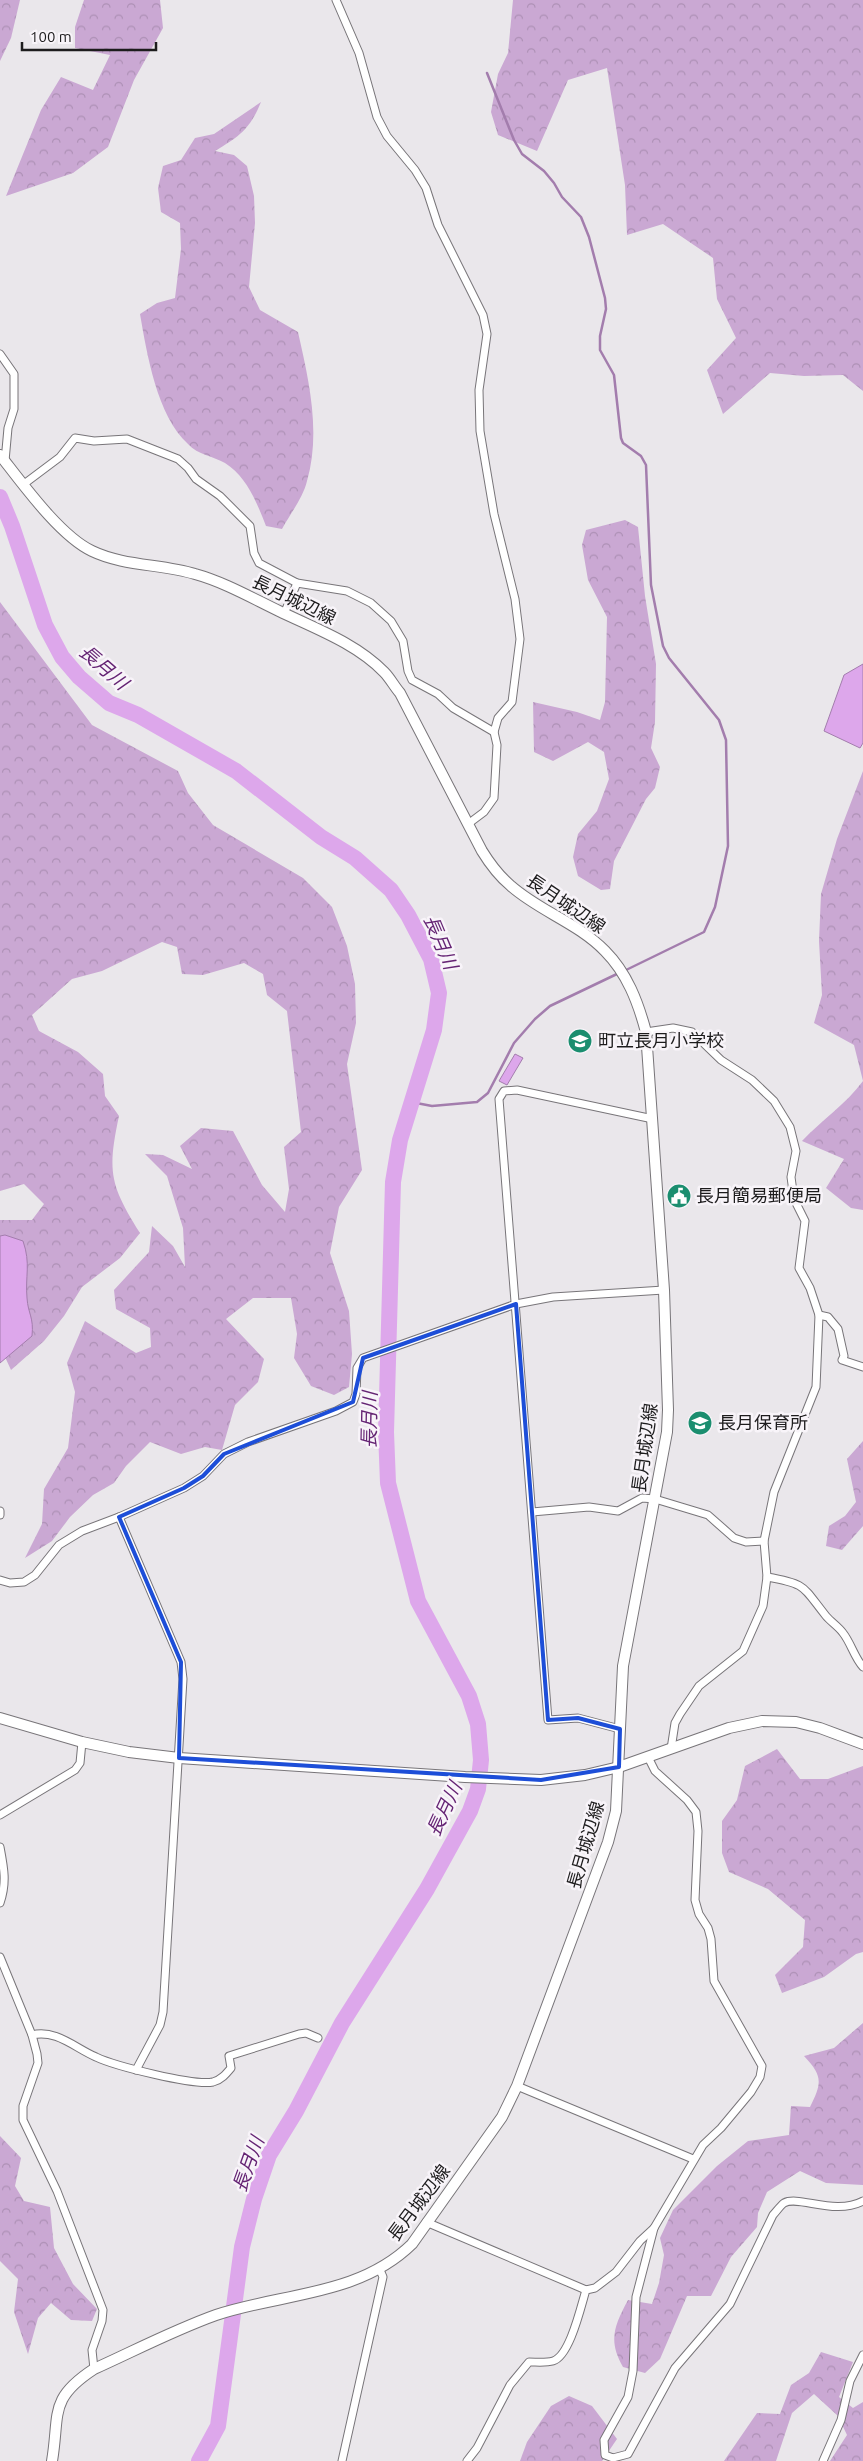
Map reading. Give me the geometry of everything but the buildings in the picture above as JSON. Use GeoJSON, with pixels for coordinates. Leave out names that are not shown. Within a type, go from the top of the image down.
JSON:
{"type":"FeatureCollection","features":[{"type":"Feature","properties":{"kind":"main road","name":"長月城辺線"},"geometry":{"type":"LineString","coordinates":[[2,458],[60,526],[77,542],[92,551],[113,558],[196,574],[242,593],[342,641],[384,672],[400,693],[494,870],[512,887],[587,935],[618,966],[633,993],[646,1032],[664,1290],[668,1410],[667,1432],[655,1499],[627,1635],[616,1811],[608,1842],[517,2086],[502,2117],[412,2244],[398,2258],[380,2270],[350,2283],[216,2315],[94,2369],[76,2381],[62,2399],[55,2420],[52,2461]]}},
{"type":"Feature","properties":{"kind":"main road"},"geometry":{"type":"LineString","coordinates":[[0,1718],[82,1742],[128,1752],[179,1758],[465,1777],[541,1780],[585,1775],[619,1767],[729,1728],[762,1721],[804,1724],[863,1744]]}},
{"type":"Feature","properties":{"kind":"street"},"geometry":{"type":"LineString","coordinates":[[336,0],[359,53],[377,117],[387,136],[415,170],[426,188],[438,225],[483,315],[487,334],[479,390],[480,431],[494,514],[515,599],[520,639],[512,702],[498,718],[494,732],[497,745],[494,798],[484,812],[468,824]]}},
{"type":"Feature","properties":{"kind":"street"},"geometry":{"type":"LineString","coordinates":[[0,354],[14,374],[14,410],[2,458]]}},
{"type":"Feature","properties":{"kind":"street"},"geometry":{"type":"LineString","coordinates":[[24,484],[60,457],[75,438],[94,441],[127,439],[178,459],[188,468],[196,480],[220,496],[250,526],[254,553],[259,563],[297,584],[347,591],[371,604],[391,621],[403,641],[408,671],[412,680],[438,694],[453,708],[494,732]]}},
{"type":"Feature","properties":{"kind":"street"},"geometry":{"type":"LineString","coordinates":[[284,614],[297,584]]}},
{"type":"Feature","properties":{"kind":"street"},"geometry":{"type":"LineString","coordinates":[[646,1032],[673,1028],[692,1032],[720,1060],[752,1080],[774,1101],[790,1127],[796,1151],[791,1177],[794,1199],[805,1221],[799,1268],[810,1288],[819,1315],[816,1387],[774,1492],[764,1541],[767,1577],[763,1606],[743,1652],[699,1686],[675,1723],[671,1749]]}},
{"type":"Feature","properties":{"kind":"street"},"geometry":{"type":"LineString","coordinates":[[620,1730],[578,1718],[548,1720],[541,1657],[532,1512],[499,1099],[504,1091],[517,1090],[653,1119]]}},
{"type":"Feature","properties":{"kind":"street"},"geometry":{"type":"LineString","coordinates":[[0,1580],[10,1583],[24,1582],[35,1575],[59,1545],[82,1531],[184,1488],[203,1476],[224,1454],[248,1442],[336,1411],[352,1402],[356,1394],[357,1368],[363,1358],[516,1304],[554,1297],[664,1290]]}},
{"type":"Feature","properties":{"kind":"street"},"geometry":{"type":"LineString","coordinates":[[819,1315],[828,1317],[838,1329],[844,1356],[842,1360],[863,1367]]}},
{"type":"Feature","properties":{"kind":"street"},"geometry":{"type":"LineString","coordinates":[[532,1512],[588,1507],[618,1511],[642,1498],[655,1499],[708,1515],[734,1538],[746,1542],[764,1541]]}},
{"type":"Feature","properties":{"kind":"street"},"geometry":{"type":"LineString","coordinates":[[119,1517],[181,1662],[183,1678],[164,2012],[160,2025],[136,2070]]}},
{"type":"Feature","properties":{"kind":"street"},"geometry":{"type":"LineString","coordinates":[[767,1577],[795,1582],[803,1587],[828,1618],[844,1634],[850,1649],[863,1667]]}},
{"type":"Feature","properties":{"kind":"street"},"geometry":{"type":"LineString","coordinates":[[0,1815],[75,1770],[80,1764],[82,1742]]}},
{"type":"Feature","properties":{"kind":"street"},"geometry":{"type":"LineString","coordinates":[[648,1757],[655,1771],[687,1800],[696,1812],[698,1831],[695,1900],[699,1914],[708,1928],[711,1939],[714,1981],[762,2066],[760,2077],[752,2092],[693,2158],[654,2228],[636,2297],[634,2371],[628,2397],[604,2440],[605,2455],[613,2458],[628,2454],[675,2368],[730,2304],[774,2215],[784,2204],[792,2202],[824,2207],[844,2207],[863,2201]]}},
{"type":"Feature","properties":{"kind":"street"},"geometry":{"type":"LineString","coordinates":[[0,1847],[5,1871],[5,1887],[0,1904]]}},
{"type":"Feature","properties":{"kind":"street"},"geometry":{"type":"LineString","coordinates":[[0,1957],[32,2035],[38,2063],[23,2106],[23,2120],[57,2191],[103,2310],[102,2321],[92,2350],[94,2369]]}},
{"type":"Feature","properties":{"kind":"street"},"geometry":{"type":"LineString","coordinates":[[32,2035],[42,2032],[53,2035],[97,2058],[136,2070],[202,2082],[213,2082],[221,2078],[231,2068],[229,2056],[298,2034],[306,2033],[318,2038]]}},
{"type":"Feature","properties":{"kind":"street"},"geometry":{"type":"LineString","coordinates":[[517,2086],[693,2158]]}},
{"type":"Feature","properties":{"kind":"street"},"geometry":{"type":"LineString","coordinates":[[426,2222],[586,2290],[595,2288],[616,2272],[640,2241],[654,2228]]}},
{"type":"Feature","properties":{"kind":"street"},"geometry":{"type":"LineString","coordinates":[[342,2461],[382,2277],[380,2270]]}},
{"type":"Feature","properties":{"kind":"street"},"geometry":{"type":"LineString","coordinates":[[468,2461],[477,2448],[510,2385],[529,2362],[552,2362],[559,2358],[571,2338],[586,2290]]}},
{"type":"Feature","properties":{"kind":"street"},"geometry":{"type":"LineString","coordinates":[[823,2461],[841,2420],[850,2380],[863,2355]]}},
{"type":"Feature","properties":{"kind":"highlighted area"},"geometry":{"type":"Polygon","coordinates":[[[516,1304],[548,1720],[578,1718],[620,1729],[619,1767],[541,1780],[179,1758],[181,1662],[119,1517],[184,1488],[203,1476],[224,1454],[353,1402],[363,1358],[516,1304]]]}},
{"type":"Feature","properties":{"kind":"green space"},"geometry":{"type":"Polygon","coordinates":[[[0,0],[20,0],[11,38],[0,61],[0,0]]]}},
{"type":"Feature","properties":{"kind":"green space"},"geometry":{"type":"Polygon","coordinates":[[[84,0],[160,0],[163,28],[134,80],[108,147],[73,173],[6,196],[41,110],[61,77],[93,90],[110,55],[75,48],[75,27],[84,0]]]}},
{"type":"Feature","properties":{"kind":"green space"},"geometry":{"type":"Polygon","coordinates":[[[513,0],[863,0],[863,391],[843,375],[804,376],[770,373],[723,414],[707,370],[736,338],[717,299],[713,258],[663,224],[627,235],[625,185],[607,68],[568,80],[537,151],[498,135],[491,112],[498,74],[508,53],[513,0]]]}},
{"type":"Feature","properties":{"kind":"green space"},"geometry":{"type":"Polygon","coordinates":[[[261,102],[253,119],[243,131],[215,151],[234,155],[247,166],[254,196],[255,223],[249,287],[260,310],[298,332],[306,369],[313,425],[311,463],[303,494],[282,529],[266,526],[250,491],[233,469],[225,463],[196,451],[177,432],[168,418],[155,383],[140,314],[157,303],[175,298],[181,249],[180,223],[161,212],[158,188],[163,166],[181,160],[195,138],[214,134],[261,102]]]}},
{"type":"Feature","properties":{"kind":"green space"},"geometry":{"type":"Polygon","coordinates":[[[625,520],[638,527],[645,596],[656,664],[655,722],[651,748],[660,767],[655,788],[646,799],[614,861],[610,889],[601,890],[578,876],[573,857],[578,834],[597,811],[609,779],[604,752],[588,742],[553,761],[534,752],[533,702],[577,712],[600,720],[605,702],[607,617],[588,580],[582,545],[586,530],[625,520]]]}},
{"type":"Feature","properties":{"kind":"green space"},"geometry":{"type":"Polygon","coordinates":[[[0,602],[92,725],[178,771],[188,793],[213,825],[303,878],[332,907],[347,946],[355,984],[356,1023],[347,1064],[362,1170],[339,1207],[330,1253],[349,1311],[352,1354],[349,1387],[334,1395],[311,1386],[294,1358],[297,1334],[291,1298],[253,1298],[226,1319],[264,1359],[258,1382],[235,1405],[222,1450],[205,1447],[181,1454],[150,1442],[126,1466],[114,1483],[93,1495],[70,1517],[52,1541],[25,1558],[42,1524],[44,1489],[68,1448],[75,1392],[67,1363],[85,1321],[136,1353],[151,1347],[150,1328],[116,1309],[114,1290],[149,1252],[152,1226],[173,1246],[185,1267],[183,1228],[167,1176],[145,1154],[163,1155],[192,1169],[180,1146],[201,1128],[233,1131],[262,1185],[285,1212],[289,1189],[284,1147],[301,1132],[287,1011],[267,995],[263,974],[244,963],[203,975],[182,974],[177,947],[162,942],[102,971],[72,979],[32,1015],[39,1031],[78,1052],[103,1074],[105,1096],[119,1116],[113,1151],[112,1165],[114,1178],[122,1202],[140,1233],[120,1258],[82,1287],[64,1316],[44,1341],[11,1370],[0,1346],[0,1220],[32,1220],[44,1204],[24,1184],[0,1191],[0,602]]]}},
{"type":"Feature","properties":{"kind":"green space"},"geometry":{"type":"Polygon","coordinates":[[[863,771],[863,1081],[854,1045],[814,1023],[822,995],[819,941],[821,894],[837,839],[863,771]]]}},
{"type":"Feature","properties":{"kind":"green space"},"geometry":{"type":"Polygon","coordinates":[[[863,1081],[863,1210],[851,1208],[826,1188],[844,1159],[802,1141],[849,1097],[863,1081]]]}},
{"type":"Feature","properties":{"kind":"green space"},"geometry":{"type":"Polygon","coordinates":[[[863,1441],[863,1526],[842,1550],[826,1546],[829,1526],[845,1516],[856,1502],[847,1459],[863,1441]]]}},
{"type":"Feature","properties":{"kind":"green space"},"geometry":{"type":"Polygon","coordinates":[[[777,1749],[800,1779],[828,1779],[863,1766],[863,1952],[856,1954],[824,1977],[782,1993],[775,1975],[803,1947],[805,1920],[768,1889],[729,1872],[722,1853],[722,1821],[737,1800],[745,1766],[777,1749]]]}},
{"type":"Feature","properties":{"kind":"green space"},"geometry":{"type":"Polygon","coordinates":[[[863,2023],[863,2185],[826,2183],[800,2171],[767,2192],[758,2213],[757,2227],[731,2257],[711,2296],[687,2296],[660,2359],[645,2373],[623,2367],[615,2349],[616,2326],[628,2300],[652,2304],[659,2283],[664,2255],[660,2238],[673,2210],[717,2166],[748,2141],[789,2135],[791,2106],[810,2107],[817,2092],[819,2080],[815,2069],[804,2056],[834,2048],[863,2023]]]}},
{"type":"Feature","properties":{"kind":"green space"},"geometry":{"type":"Polygon","coordinates":[[[0,2136],[21,2158],[15,2186],[24,2201],[50,2207],[54,2248],[73,2284],[97,2309],[92,2321],[71,2320],[51,2303],[38,2318],[28,2354],[14,2312],[18,2279],[0,2261],[0,2136]]]}},
{"type":"Feature","properties":{"kind":"green space"},"geometry":{"type":"Polygon","coordinates":[[[821,2352],[853,2362],[839,2397],[853,2408],[863,2402],[863,2461],[830,2461],[847,2435],[838,2416],[814,2394],[792,2413],[776,2461],[724,2461],[757,2413],[780,2414],[791,2385],[809,2373],[821,2352]]]}},
{"type":"Feature","properties":{"kind":"green space"},"geometry":{"type":"Polygon","coordinates":[[[569,2396],[592,2406],[617,2439],[602,2461],[520,2461],[527,2442],[551,2406],[569,2396]]]}},
{"type":"Feature","properties":{"kind":"shaded area"},"geometry":{"type":"Polygon","coordinates":[[[863,664],[863,743],[860,748],[824,731],[844,675],[863,664]]]}},
{"type":"Feature","properties":{"kind":"shaded area"},"geometry":{"type":"Polygon","coordinates":[[[515,1054],[523,1058],[507,1085],[499,1081],[515,1054]]]}},
{"type":"Feature","properties":{"kind":"shaded area"},"geometry":{"type":"Polygon","coordinates":[[[5,1235],[23,1241],[27,1263],[27,1298],[32,1320],[32,1336],[0,1363],[0,1236],[5,1235]]]}},
{"type":"Feature","properties":{"kind":"waterway"},"geometry":{"type":"LineString","coordinates":[[487,73],[514,140],[522,154],[544,171],[554,183],[562,197],[581,217],[589,237],[605,298],[606,309],[600,336],[600,350],[614,375],[621,438],[623,443],[641,456],[646,465],[651,585],[663,646],[669,658],[719,720],[726,740],[728,846],[715,907],[704,932],[624,971]]}},
{"type":"Feature","properties":{"kind":"waterway","name":"長月川"},"geometry":{"type":"LineString","coordinates":[[0,497],[12,526],[45,625],[62,657],[79,677],[109,703],[138,715],[236,771],[321,837],[355,858],[391,890],[408,915],[431,959],[439,993],[434,1030],[400,1140],[393,1182],[386,1432],[388,1483],[418,1601],[469,1696],[478,1724],[481,1760],[478,1789],[470,1811],[427,1889],[342,2023],[296,2111],[269,2155],[254,2199],[242,2247],[218,2426],[199,2461]]}},
{"type":"Feature","properties":{"kind":"waterway"},"geometry":{"type":"LineString","coordinates":[[411,1102],[432,1106],[477,1102],[488,1093],[514,1043],[535,1019],[550,1006],[619,973]]}},
{"type":"Feature","properties":{"kind":"place","name":"町立長月小学校"},"geometry":{"type":"Point","coordinates":[580,1041]}},
{"type":"Feature","properties":{"kind":"place","name":"長月簡易郵便局"},"geometry":{"type":"Point","coordinates":[679,1196]}},
{"type":"Feature","properties":{"kind":"place","name":"長月保育所"},"geometry":{"type":"Point","coordinates":[700,1423]}}]}
